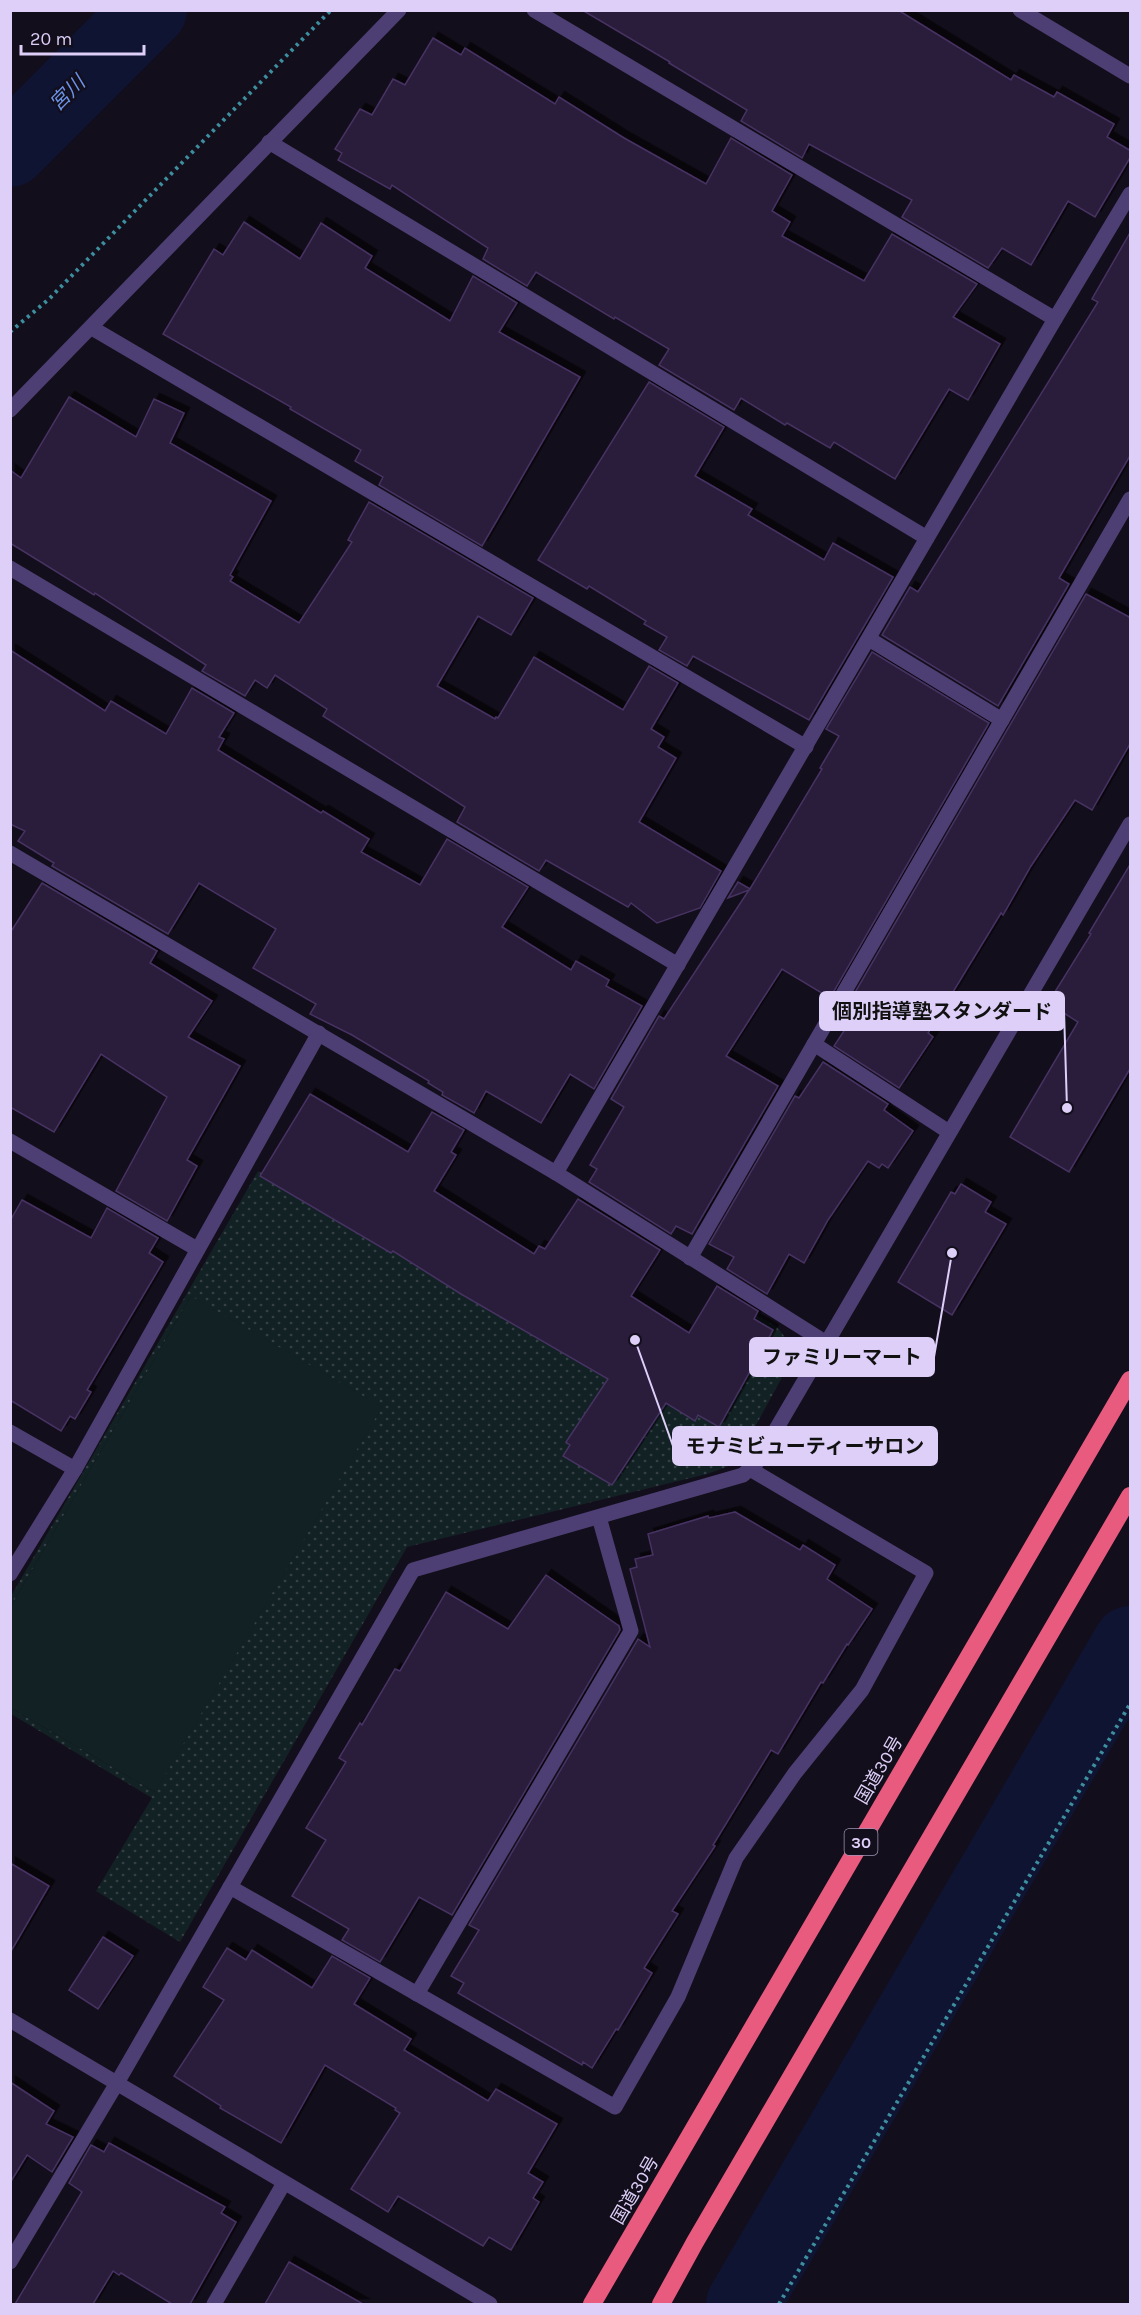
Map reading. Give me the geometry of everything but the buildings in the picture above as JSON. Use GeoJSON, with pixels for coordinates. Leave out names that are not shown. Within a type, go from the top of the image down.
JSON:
{"type":"FeatureCollection","features":[{"type":"Feature","properties":{"kind":"highway","name":"国道30号"},"geometry":{"type":"LineString","coordinates":[[592,2304],[1131,1380]]}},
{"type":"Feature","properties":{"kind":"highway"},"geometry":{"type":"LineString","coordinates":[[661,2304],[1131,1496]]}},
{"type":"Feature","properties":{"kind":"street"},"geometry":{"type":"LineString","coordinates":[[10,410],[399,10]]}},
{"type":"Feature","properties":{"kind":"street"},"geometry":{"type":"LineString","coordinates":[[534,10],[1055,319]]}},
{"type":"Feature","properties":{"kind":"street"},"geometry":{"type":"LineString","coordinates":[[1020,10],[1131,76]]}},
{"type":"Feature","properties":{"kind":"street"},"geometry":{"type":"LineString","coordinates":[[269,142],[927,538]]}},
{"type":"Feature","properties":{"kind":"street"},"geometry":{"type":"LineString","coordinates":[[556,1173],[1055,319],[1125,215],[1131,194]]}},
{"type":"Feature","properties":{"kind":"street"},"geometry":{"type":"LineString","coordinates":[[92,328],[806,747]]}},
{"type":"Feature","properties":{"kind":"street"},"geometry":{"type":"LineString","coordinates":[[690,1258],[1131,499]]}},
{"type":"Feature","properties":{"kind":"street"},"geometry":{"type":"LineString","coordinates":[[10,568],[678,965]]}},
{"type":"Feature","properties":{"kind":"street"},"geometry":{"type":"LineString","coordinates":[[869,639],[1002,720]]}},
{"type":"Feature","properties":{"kind":"street"},"geometry":{"type":"LineString","coordinates":[[10,2262],[117,2083],[413,1570],[743,1475],[750,1469],[757,1461],[1131,824]]}},
{"type":"Feature","properties":{"kind":"street"},"geometry":{"type":"LineString","coordinates":[[10,853],[556,1173],[825,1342]]}},
{"type":"Feature","properties":{"kind":"street"},"geometry":{"type":"LineString","coordinates":[[10,1574],[75,1469],[319,1033]]}},
{"type":"Feature","properties":{"kind":"street"},"geometry":{"type":"LineString","coordinates":[[814,1044],[949,1132]]}},
{"type":"Feature","properties":{"kind":"street"},"geometry":{"type":"LineString","coordinates":[[10,1141],[197,1249]]}},
{"type":"Feature","properties":{"kind":"street"},"geometry":{"type":"LineString","coordinates":[[10,1432],[75,1469]]}},
{"type":"Feature","properties":{"kind":"street"},"geometry":{"type":"LineString","coordinates":[[230,1887],[615,2107],[678,1997],[736,1858],[795,1773],[862,1690],[926,1573],[750,1469]]}},
{"type":"Feature","properties":{"kind":"street"},"geometry":{"type":"LineString","coordinates":[[417,1994],[631,1631],[599,1516]]}},
{"type":"Feature","properties":{"kind":"street"},"geometry":{"type":"LineString","coordinates":[[10,2020],[490,2304]]}},
{"type":"Feature","properties":{"kind":"street"},"geometry":{"type":"LineString","coordinates":[[214,2304],[284,2183]]}},
{"type":"Feature","properties":{"kind":"path"},"geometry":{"type":"LineString","coordinates":[[10,332],[49,299],[331,10]]}},
{"type":"Feature","properties":{"kind":"path"},"geometry":{"type":"LineString","coordinates":[[779,2304],[1131,1704]]}},
{"type":"Feature","properties":{"kind":"shaded area"},"geometry":{"type":"Polygon","coordinates":[[[258,1171],[660,1411],[725,1297],[777,1327],[791,1345],[791,1361],[738,1458],[727,1467],[707,1474],[407,1547],[180,1942],[96,1891],[152,1798],[11,1714],[11,1708],[155,1792],[191,1296],[11,1606],[11,1596],[258,1171]]]}},
{"type":"Feature","properties":{"kind":"shaded area"},"geometry":{"type":"Polygon","coordinates":[[[191,1296],[382,1407],[155,1792],[11,1708],[11,1606],[191,1296]]]}},
{"type":"Feature","properties":{"kind":"waterway","name":"宮川"},"geometry":{"type":"LineString","coordinates":[[10,150],[150,10]]}},
{"type":"Feature","properties":{"kind":"waterway"},"geometry":{"type":"LineString","coordinates":[[743,2304],[1130,1643]]}},
{"type":"Feature","properties":{"kind":"place","name":"個別指導塾スタンダード"},"geometry":{"type":"Point","coordinates":[1067,1108]}},
{"type":"Feature","properties":{"kind":"place","name":"ファミリーマート"},"geometry":{"type":"Point","coordinates":[952,1253]}},
{"type":"Feature","properties":{"kind":"place","name":"モナミビューティーサロン"},"geometry":{"type":"Point","coordinates":[635,1340]}}]}
